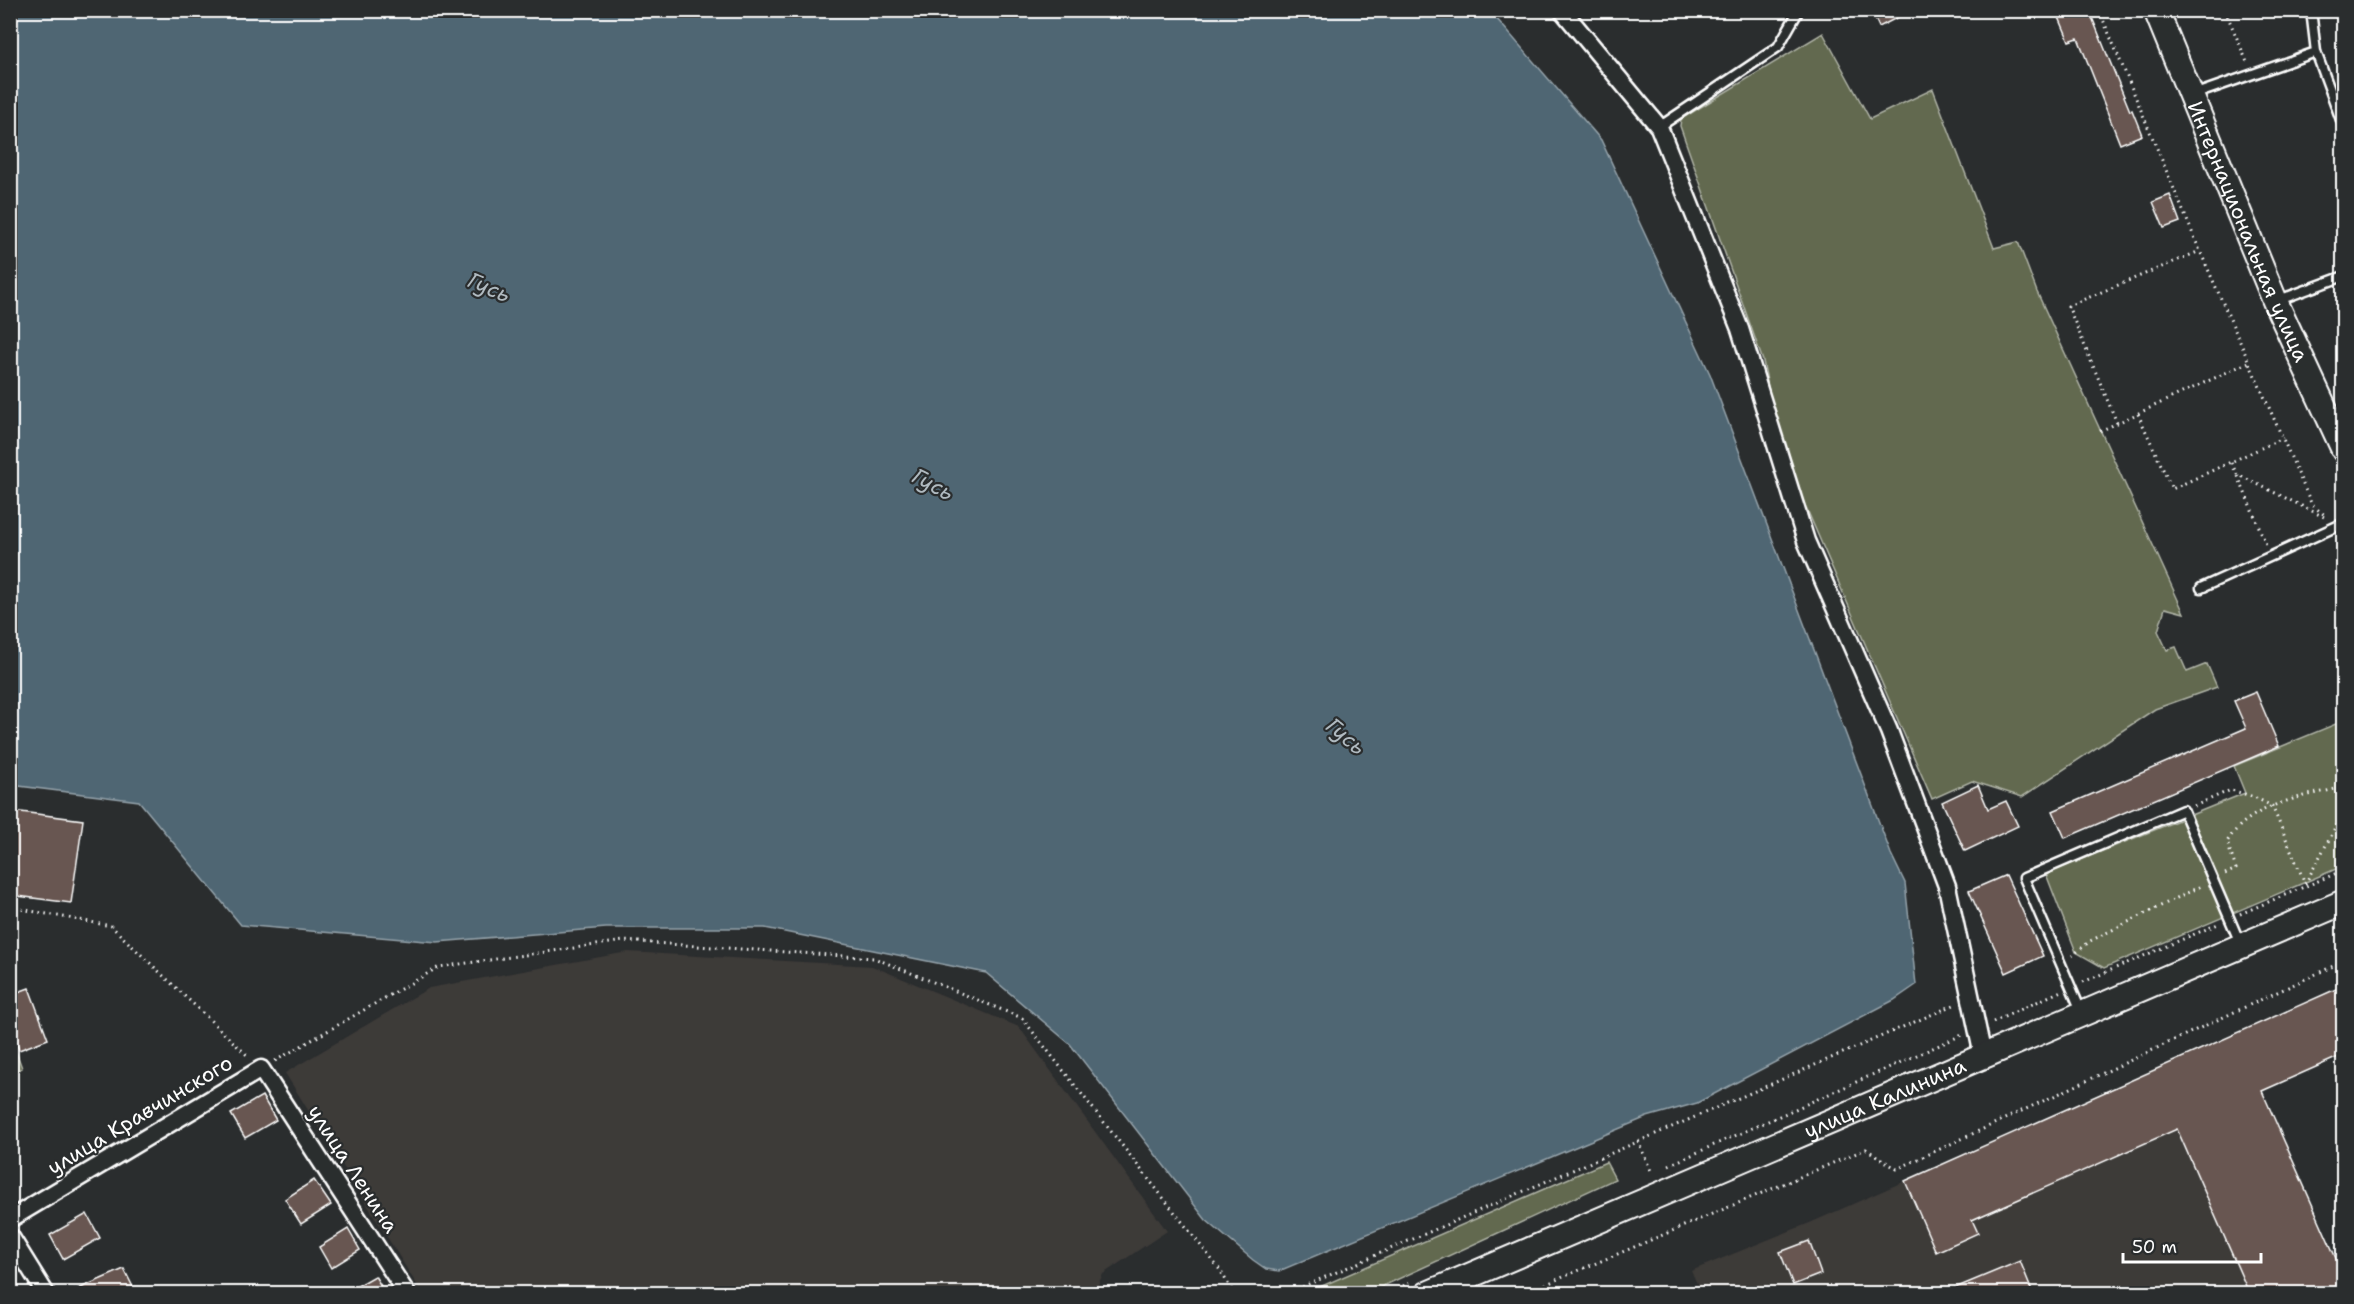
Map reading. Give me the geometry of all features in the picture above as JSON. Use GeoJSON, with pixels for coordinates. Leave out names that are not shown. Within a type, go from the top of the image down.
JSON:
{"type":"FeatureCollection","features":[{"type":"Feature","properties":{"kind":"main road","name":"Интернациональная улица"},"geometry":{"type":"LineString","coordinates":[[2156,10],[2276,302],[2343,450]]}},
{"type":"Feature","properties":{"kind":"main road","name":"улица Калинина"},"geometry":{"type":"LineString","coordinates":[[1427,1293],[2343,902]]}},
{"type":"Feature","properties":{"kind":"street"},"geometry":{"type":"LineString","coordinates":[[1562,10],[1659,127],[1740,329],[1806,541],[1889,731],[1947,886],[1983,1056]]}},
{"type":"Feature","properties":{"kind":"street","name":"улица Кравчинского"},"geometry":{"type":"LineString","coordinates":[[10,1219],[261,1069]]}},
{"type":"Feature","properties":{"kind":"street","name":"улица Ленина"},"geometry":{"type":"LineString","coordinates":[[261,1069],[407,1293]]}},
{"type":"Feature","properties":{"kind":"street"},"geometry":{"type":"LineString","coordinates":[[10,1236],[46,1293]]}},
{"type":"Feature","properties":{"kind":"lane"},"geometry":{"type":"LineString","coordinates":[[1659,127],[1778,47],[1799,10]]}},
{"type":"Feature","properties":{"kind":"lane"},"geometry":{"type":"LineString","coordinates":[[2311,10],[2316,52],[2343,128]]}},
{"type":"Feature","properties":{"kind":"lane"},"geometry":{"type":"LineString","coordinates":[[2192,95],[2316,52]]}},
{"type":"Feature","properties":{"kind":"lane"},"geometry":{"type":"LineString","coordinates":[[2276,302],[2343,276]]}},
{"type":"Feature","properties":{"kind":"lane"},"geometry":{"type":"LineString","coordinates":[[2201,588],[2341,524]]}},
{"type":"Feature","properties":{"kind":"lane"},"geometry":{"type":"LineString","coordinates":[[2082,1014],[2024,878],[2183,810],[2241,946]]}},
{"type":"Feature","properties":{"kind":"path"},"geometry":{"type":"LineString","coordinates":[[2099,10],[2200,251],[2312,506],[2341,524]]}},
{"type":"Feature","properties":{"kind":"path"},"geometry":{"type":"LineString","coordinates":[[2225,10],[2253,74]]}},
{"type":"Feature","properties":{"kind":"path"},"geometry":{"type":"LineString","coordinates":[[2117,423],[2068,306],[2200,251]]}},
{"type":"Feature","properties":{"kind":"path"},"geometry":{"type":"LineString","coordinates":[[2100,431],[2249,362]]}},
{"type":"Feature","properties":{"kind":"path"},"geometry":{"type":"LineString","coordinates":[[2138,414],[2172,489],[2283,438]]}},
{"type":"Feature","properties":{"kind":"path"},"geometry":{"type":"LineString","coordinates":[[2231,463],[2271,555]]}},
{"type":"Feature","properties":{"kind":"path"},"geometry":{"type":"LineString","coordinates":[[2237,474],[2341,524]]}},
{"type":"Feature","properties":{"kind":"path"},"geometry":{"type":"LineString","coordinates":[[2225,875],[2236,869],[2227,842],[2236,827],[2272,806],[2343,787]]}},
{"type":"Feature","properties":{"kind":"path"},"geometry":{"type":"LineString","coordinates":[[2183,810],[2231,790],[2254,797],[2272,806],[2305,885]]}},
{"type":"Feature","properties":{"kind":"path"},"geometry":{"type":"LineString","coordinates":[[2305,885],[2343,812]]}},
{"type":"Feature","properties":{"kind":"path"},"geometry":{"type":"LineString","coordinates":[[1638,1141],[1651,1173],[2071,987],[2343,870]]}},
{"type":"Feature","properties":{"kind":"path"},"geometry":{"type":"LineString","coordinates":[[2061,964],[2090,941],[2213,880]]}},
{"type":"Feature","properties":{"kind":"path"},"geometry":{"type":"LineString","coordinates":[[10,907],[111,926],[261,1069],[440,967],[624,941],[874,958],[1022,1018],[1220,1270],[1234,1293]]}},
{"type":"Feature","properties":{"kind":"path"},"geometry":{"type":"LineString","coordinates":[[1523,1293],[1866,1149],[1897,1168],[2343,962]]}},
{"type":"Feature","properties":{"kind":"path"},"geometry":{"type":"LineString","coordinates":[[1286,1293],[1971,997]]}},
{"type":"Feature","properties":{"kind":"shaded area"},"geometry":{"type":"Polygon","coordinates":[[[628,952],[872,966],[1019,1027],[1167,1231],[1103,1274],[1094,1293],[422,1293],[285,1073],[429,988],[628,952]]]}},
{"type":"Feature","properties":{"kind":"shaded area"},"geometry":{"type":"Polygon","coordinates":[[[2177,1129],[2249,1293],[1702,1294],[1691,1271],[1905,1181],[1937,1251],[1978,1233],[1972,1220],[2177,1129]]]}},
{"type":"Feature","properties":{"kind":"green space"},"geometry":{"type":"Polygon","coordinates":[[[1823,33],[1870,119],[1933,89],[1994,248],[2018,242],[2037,292],[2184,613],[2165,608],[2158,631],[2167,650],[2176,647],[2187,672],[2207,664],[2217,687],[2155,709],[2022,797],[1972,781],[1932,799],[1780,447],[1763,361],[1680,126],[1681,119],[1823,33]]]}},
{"type":"Feature","properties":{"kind":"green space"},"geometry":{"type":"Polygon","coordinates":[[[2343,721],[2343,866],[2104,968],[2076,952],[2046,874],[2245,793],[2234,766],[2343,721]]]}},
{"type":"Feature","properties":{"kind":"green space"},"geometry":{"type":"Polygon","coordinates":[[[11,1037],[22,1068],[10,1073],[11,1037]]]}},
{"type":"Feature","properties":{"kind":"green space"},"geometry":{"type":"Polygon","coordinates":[[[1606,1162],[1615,1179],[1368,1293],[1306,1293],[1606,1162]]]}},
{"type":"Feature","properties":{"kind":"water","name":"Гусь"},"geometry":{"type":"Polygon","coordinates":[[[11,10],[1490,11],[1601,140],[1710,374],[1891,854],[1905,883],[1916,985],[1894,1000],[1697,1103],[1647,1117],[1279,1271],[1266,1269],[1253,1260],[1206,1220],[1070,1044],[986,973],[765,928],[606,928],[437,942],[241,925],[139,801],[11,785],[11,10]]]}},
{"type":"Feature","properties":{"kind":"building"},"geometry":{"type":"Polygon","coordinates":[[[1871,10],[1912,10],[1879,27],[1871,10]]]}},
{"type":"Feature","properties":{"kind":"building"},"geometry":{"type":"Polygon","coordinates":[[[2056,10],[2089,10],[2142,135],[2120,144],[2078,38],[2069,41],[2056,10]]]}},
{"type":"Feature","properties":{"kind":"building"},"geometry":{"type":"Polygon","coordinates":[[[2170,195],[2180,222],[2164,228],[2153,202],[2170,195]]]}},
{"type":"Feature","properties":{"kind":"building"},"geometry":{"type":"Polygon","coordinates":[[[2256,692],[2279,746],[2065,838],[2053,811],[2246,728],[2234,701],[2256,692]]]}},
{"type":"Feature","properties":{"kind":"building"},"geometry":{"type":"Polygon","coordinates":[[[1978,785],[1988,809],[2006,801],[2018,826],[1965,851],[1942,802],[1978,785]]]}},
{"type":"Feature","properties":{"kind":"building"},"geometry":{"type":"Polygon","coordinates":[[[13,811],[83,820],[71,903],[10,895],[10,832],[13,811]]]}},
{"type":"Feature","properties":{"kind":"building"},"geometry":{"type":"Polygon","coordinates":[[[2006,875],[2043,956],[2006,973],[1969,891],[2006,875]]]}},
{"type":"Feature","properties":{"kind":"building"},"geometry":{"type":"Polygon","coordinates":[[[2343,986],[2343,1055],[2262,1091],[2339,1265],[2343,1262],[2343,1293],[2249,1293],[2177,1129],[1972,1220],[1978,1233],[1936,1252],[1905,1181],[2343,986]]]}},
{"type":"Feature","properties":{"kind":"building"},"geometry":{"type":"Polygon","coordinates":[[[29,988],[48,1039],[19,1050],[10,1025],[10,995],[29,988]]]}},
{"type":"Feature","properties":{"kind":"building"},"geometry":{"type":"Polygon","coordinates":[[[262,1096],[276,1120],[245,1138],[231,1114],[262,1096]]]}},
{"type":"Feature","properties":{"kind":"building"},"geometry":{"type":"Polygon","coordinates":[[[314,1180],[331,1205],[301,1224],[285,1199],[314,1180]]]}},
{"type":"Feature","properties":{"kind":"building"},"geometry":{"type":"Polygon","coordinates":[[[87,1214],[100,1238],[63,1259],[50,1235],[87,1214]]]}},
{"type":"Feature","properties":{"kind":"building"},"geometry":{"type":"Polygon","coordinates":[[[348,1229],[360,1250],[331,1268],[319,1247],[348,1229]]]}},
{"type":"Feature","properties":{"kind":"building"},"geometry":{"type":"Polygon","coordinates":[[[1809,1241],[1821,1274],[1793,1285],[1780,1252],[1809,1241]]]}},
{"type":"Feature","properties":{"kind":"building"},"geometry":{"type":"Polygon","coordinates":[[[2020,1261],[2033,1293],[1943,1293],[2020,1261]]]}},
{"type":"Feature","properties":{"kind":"building"},"geometry":{"type":"Polygon","coordinates":[[[124,1269],[136,1293],[69,1293],[124,1269]]]}},
{"type":"Feature","properties":{"kind":"building"},"geometry":{"type":"Polygon","coordinates":[[[375,1276],[385,1293],[345,1293],[375,1276]]]}}]}
